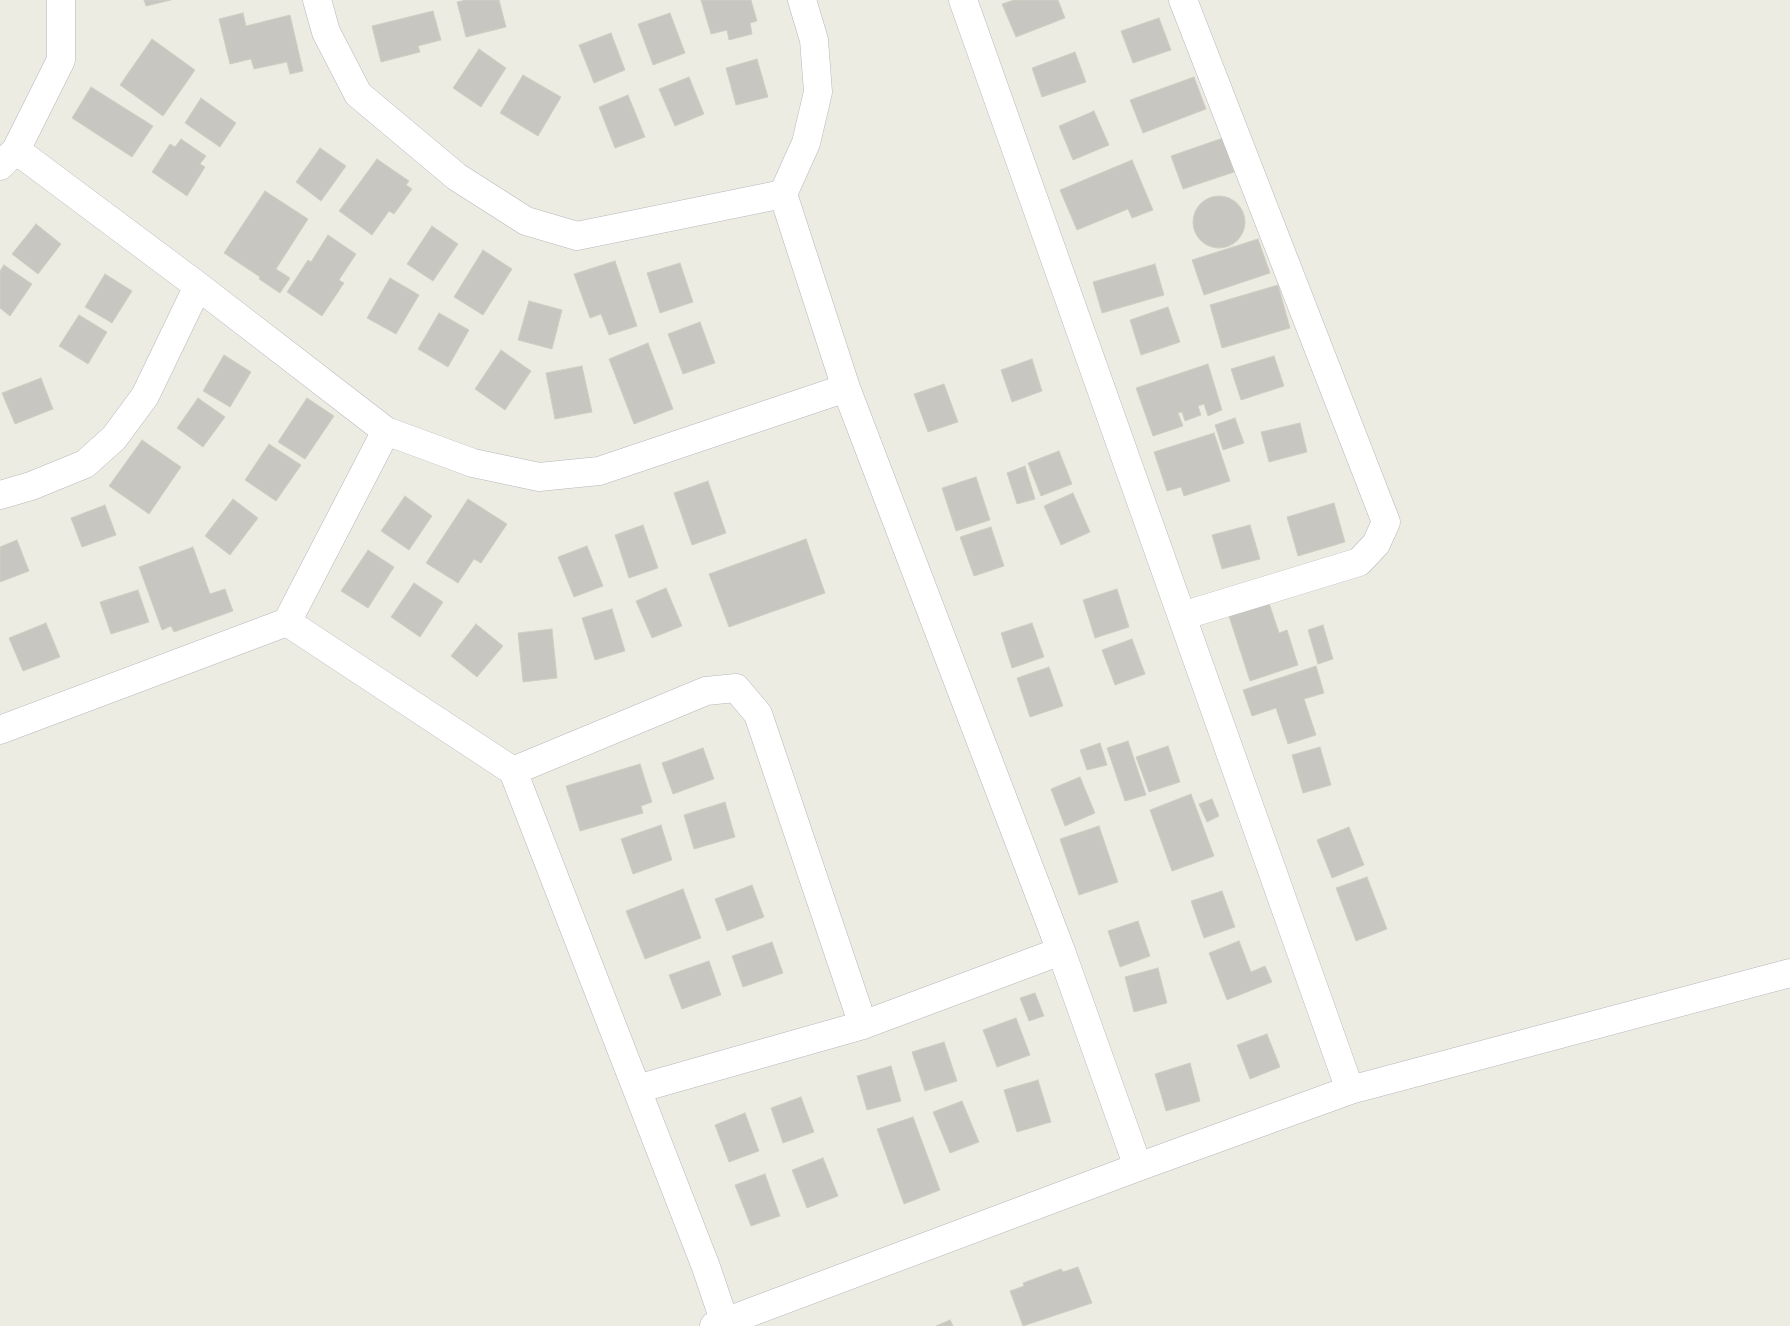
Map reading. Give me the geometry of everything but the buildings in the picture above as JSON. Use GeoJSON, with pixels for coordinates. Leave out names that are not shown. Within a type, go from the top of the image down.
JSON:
{"type":"FeatureCollection","features":[{"type":"Feature","properties":{"kind":"street"},"geometry":{"type":"LineString","coordinates":[[61,0],[61,60],[8,158],[198,286],[386,431],[473,463],[539,476],[599,471],[846,388]]}},
{"type":"Feature","properties":{"kind":"street"},"geometry":{"type":"LineString","coordinates":[[317,0],[326,32],[358,94],[457,177],[526,221],[577,236],[784,194]]}},
{"type":"Feature","properties":{"kind":"street"},"geometry":{"type":"LineString","coordinates":[[802,0],[814,40],[818,92],[806,143],[784,194],[846,388],[1061,952],[1138,1167]]}},
{"type":"Feature","properties":{"kind":"street"},"geometry":{"type":"LineString","coordinates":[[962,0],[1350,1090]]}},
{"type":"Feature","properties":{"kind":"street"},"geometry":{"type":"LineString","coordinates":[[1182,616],[1359,562],[1376,544],[1386,522],[1183,0]]}},
{"type":"Feature","properties":{"kind":"street"},"geometry":{"type":"LineString","coordinates":[[0,495],[31,486],[85,464],[114,438],[145,396],[198,286]]}},
{"type":"Feature","properties":{"kind":"street"},"geometry":{"type":"LineString","coordinates":[[0,730],[287,622],[386,431]]}},
{"type":"Feature","properties":{"kind":"street"},"geometry":{"type":"LineString","coordinates":[[287,622],[513,771],[706,1267],[720,1324],[1138,1167],[1350,1090],[1790,973]]}},
{"type":"Feature","properties":{"kind":"street"},"geometry":{"type":"LineString","coordinates":[[513,771],[706,691],[736,688],[758,714],[863,1025]]}},
{"type":"Feature","properties":{"kind":"street"},"geometry":{"type":"LineString","coordinates":[[637,1089],[863,1025],[1061,952]]}}]}
